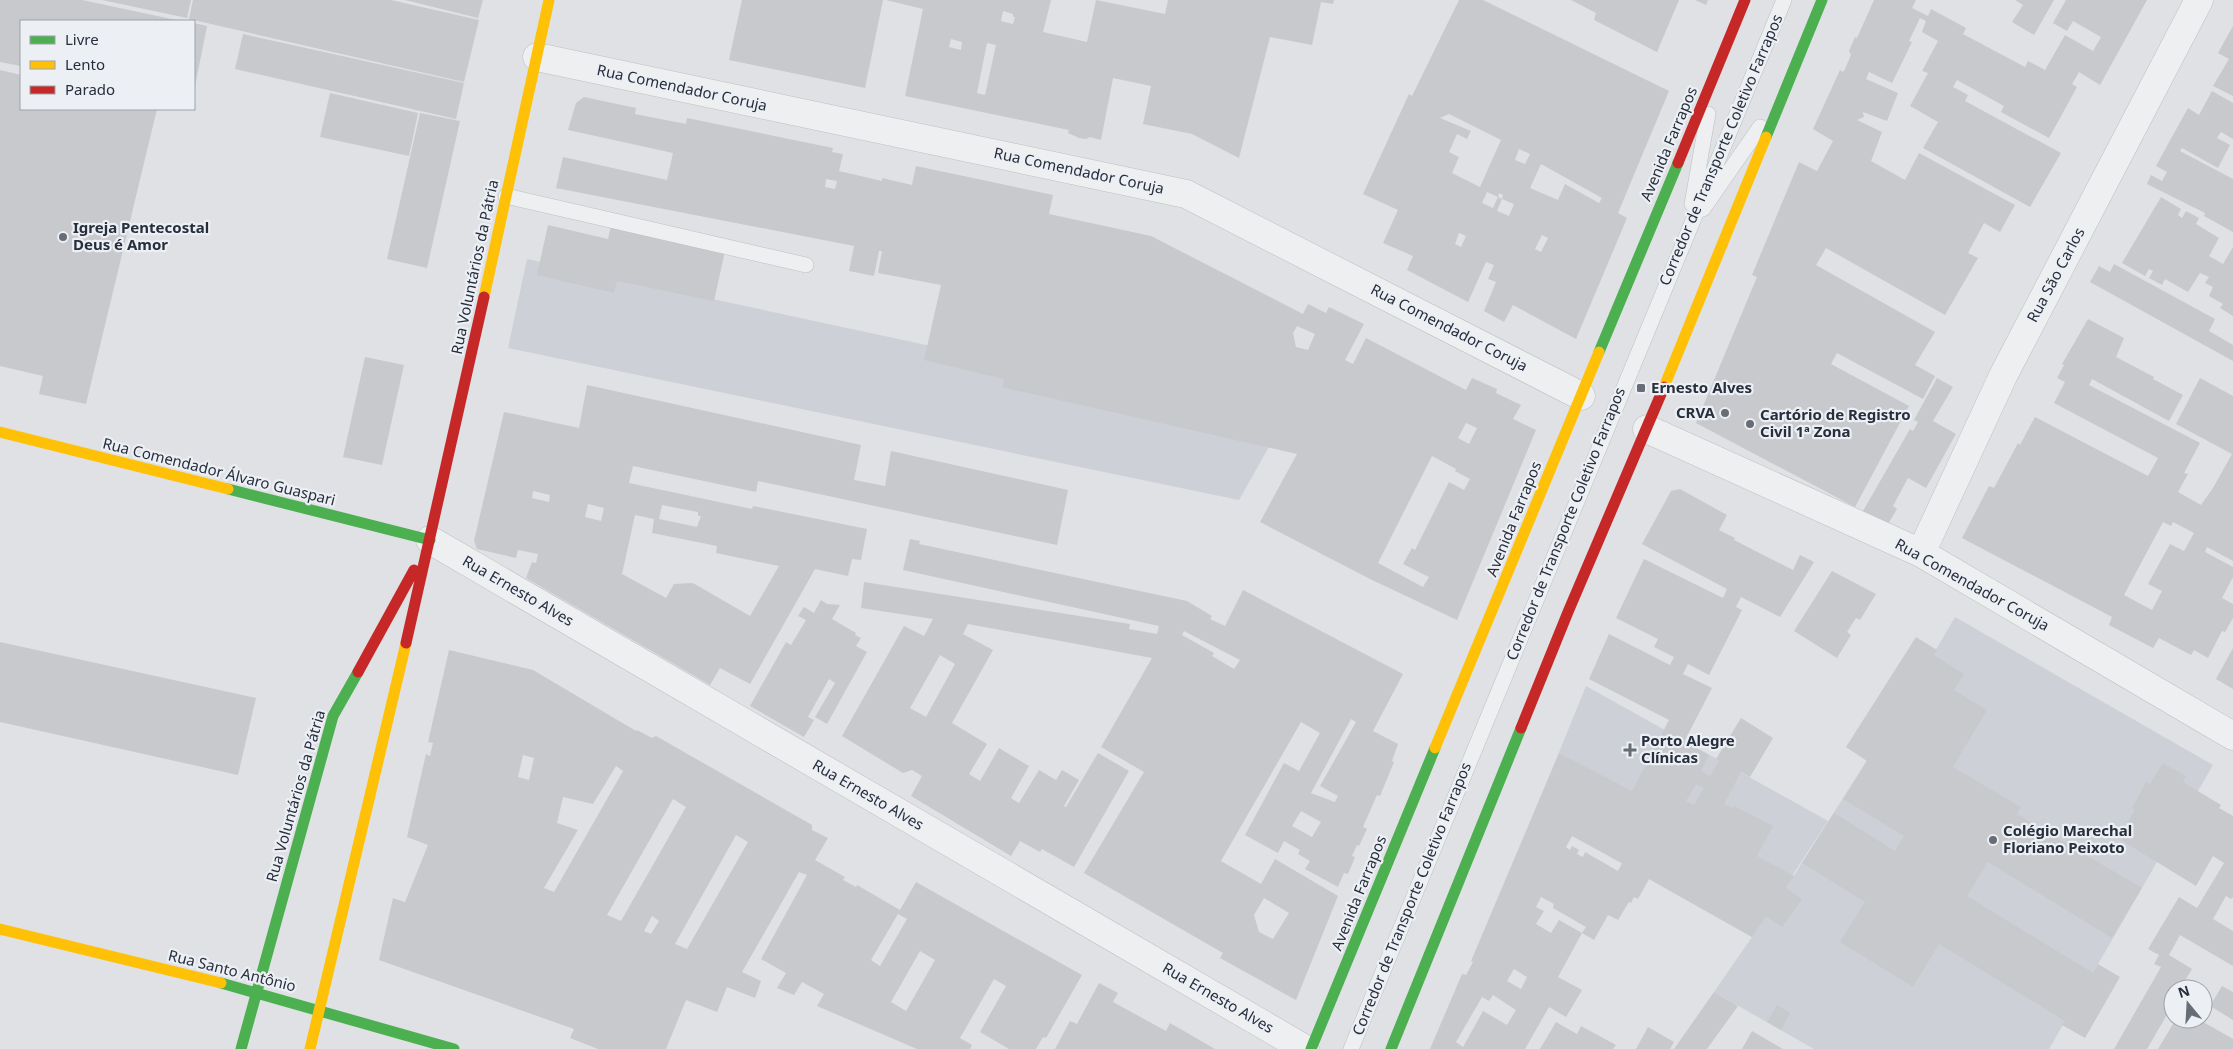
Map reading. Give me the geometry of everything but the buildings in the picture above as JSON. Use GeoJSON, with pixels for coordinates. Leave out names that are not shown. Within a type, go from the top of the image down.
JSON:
{"type":"FeatureCollection","features":[{"type":"Feature","properties":{"kind":"main road","name":"Rua Voluntários da Pátria"},"geometry":{"type":"LineString","coordinates":[[310,1049],[430,540],[549,0]]}},
{"type":"Feature","properties":{"kind":"main road","name":"Avenida Farrapos"},"geometry":{"type":"LineString","coordinates":[[1311,1049],[1745,0]]}},
{"type":"Feature","properties":{"kind":"main road"},"geometry":{"type":"LineString","coordinates":[[1391,1049],[1564,622],[1647,429],[1822,0]]}},
{"type":"Feature","properties":{"kind":"main road","name":"Rua Comendador Álvaro Guaspari"},"geometry":{"type":"LineString","coordinates":[[0,432],[430,540]]}},
{"type":"Feature","properties":{"kind":"main road","name":"Rua Voluntários da Pátria"},"geometry":{"type":"LineString","coordinates":[[241,1049],[333,716],[430,540]]}},
{"type":"Feature","properties":{"kind":"main road","name":"Rua Santo Antônio"},"geometry":{"type":"LineString","coordinates":[[0,929],[257,992],[454,1049]]}},
{"type":"Feature","properties":{"kind":"street","name":"Rua São Carlos"},"geometry":{"type":"LineString","coordinates":[[1921,554],[2003,376],[2199,0]]}},
{"type":"Feature","properties":{"kind":"street","name":"Rua Comendador Coruja"},"geometry":{"type":"LineString","coordinates":[[537,57],[1186,194],[1581,396]]}},
{"type":"Feature","properties":{"kind":"street","name":"Rua Comendador Coruja"},"geometry":{"type":"LineString","coordinates":[[1647,429],[1921,554],[2233,736]]}},
{"type":"Feature","properties":{"kind":"street","name":"Rua Ernesto Alves"},"geometry":{"type":"LineString","coordinates":[[430,540],[1306,1049]]}},
{"type":"Feature","properties":{"kind":"lane","name":"Corredor de Transporte Coletivo Farrapos"},"geometry":{"type":"LineString","coordinates":[[1351,1049],[1784,0]]}},
{"type":"Feature","properties":{"kind":"lane"},"geometry":{"type":"LineString","coordinates":[[1687,233],[1716,69]]}},
{"type":"Feature","properties":{"kind":"lane"},"geometry":{"type":"LineString","coordinates":[[1687,233],[1782,96]]}},
{"type":"Feature","properties":{"kind":"lane"},"geometry":{"type":"LineString","coordinates":[[506,196],[806,265]]}},
{"type":"Feature","properties":{"kind":"shaded area"},"geometry":{"type":"Polygon","coordinates":[[[527,259],[1283,422],[1239,500],[508,348],[527,259]]]}},
{"type":"Feature","properties":{"kind":"shaded area","name":"Colégio Marechal Floriano Peixoto"},"geometry":{"type":"Polygon","coordinates":[[[1955,617],[2213,765],[2049,1049],[1814,1049],[1714,992],[1752,937],[1534,814],[1586,686],[1828,821],[1773,905],[1786,888],[1923,672],[1955,617]]]}},
{"type":"Feature","properties":{"kind":"traffic: fast"},"geometry":{"type":"LineString","coordinates":[[1766,137],[1822,0]]}},
{"type":"Feature","properties":{"kind":"traffic: fast"},"geometry":{"type":"LineString","coordinates":[[1599,352],[1678,163]]}},
{"type":"Feature","properties":{"kind":"traffic: fast"},"geometry":{"type":"LineString","coordinates":[[228,489],[430,540]]}},
{"type":"Feature","properties":{"kind":"traffic: fast"},"geometry":{"type":"LineString","coordinates":[[241,1049],[333,716],[358,672]]}},
{"type":"Feature","properties":{"kind":"traffic: fast"},"geometry":{"type":"LineString","coordinates":[[1391,1049],[1521,728]]}},
{"type":"Feature","properties":{"kind":"traffic: fast"},"geometry":{"type":"LineString","coordinates":[[1311,1049],[1435,748]]}},
{"type":"Feature","properties":{"kind":"traffic: fast"},"geometry":{"type":"LineString","coordinates":[[221,983],[454,1049]]}},
{"type":"Feature","properties":{"kind":"traffic: slow"},"geometry":{"type":"LineString","coordinates":[[484,297],[549,0]]}},
{"type":"Feature","properties":{"kind":"traffic: slow"},"geometry":{"type":"LineString","coordinates":[[1664,387],[1766,137]]}},
{"type":"Feature","properties":{"kind":"traffic: slow"},"geometry":{"type":"LineString","coordinates":[[1435,748],[1599,352]]}},
{"type":"Feature","properties":{"kind":"traffic: slow"},"geometry":{"type":"LineString","coordinates":[[0,432],[228,489]]}},
{"type":"Feature","properties":{"kind":"traffic: slow"},"geometry":{"type":"LineString","coordinates":[[310,1049],[406,643]]}},
{"type":"Feature","properties":{"kind":"traffic: slow"},"geometry":{"type":"LineString","coordinates":[[0,929],[221,983]]}},
{"type":"Feature","properties":{"kind":"traffic: jam"},"geometry":{"type":"LineString","coordinates":[[1678,163],[1745,0]]}},
{"type":"Feature","properties":{"kind":"traffic: jam"},"geometry":{"type":"LineString","coordinates":[[406,643],[484,297]]}},
{"type":"Feature","properties":{"kind":"traffic: jam"},"geometry":{"type":"LineString","coordinates":[[1521,728],[1568,612],[1664,387]]}},
{"type":"Feature","properties":{"kind":"traffic: jam"},"geometry":{"type":"LineString","coordinates":[[358,672],[414,570]]}},
{"type":"Feature","properties":{"kind":"place","name":"Igreja Pentecostal Deus é Amor"},"geometry":{"type":"Point","coordinates":[63,237]}},
{"type":"Feature","properties":{"kind":"place","name":"Ernesto Alves"},"geometry":{"type":"Point","coordinates":[1641,388]}},
{"type":"Feature","properties":{"kind":"place","name":"CRVA"},"geometry":{"type":"Point","coordinates":[1725,413]}},
{"type":"Feature","properties":{"kind":"place","name":"Cartório de Registro Civil 1ª Zona"},"geometry":{"type":"Point","coordinates":[1750,424]}},
{"type":"Feature","properties":{"kind":"place","name":"Porto Alegre Clínicas"},"geometry":{"type":"Point","coordinates":[1630,750]}},
{"type":"Feature","properties":{"kind":"place","name":"Colégio Marechal Floriano Peixoto"},"geometry":{"type":"Point","coordinates":[1993,840]}}]}
